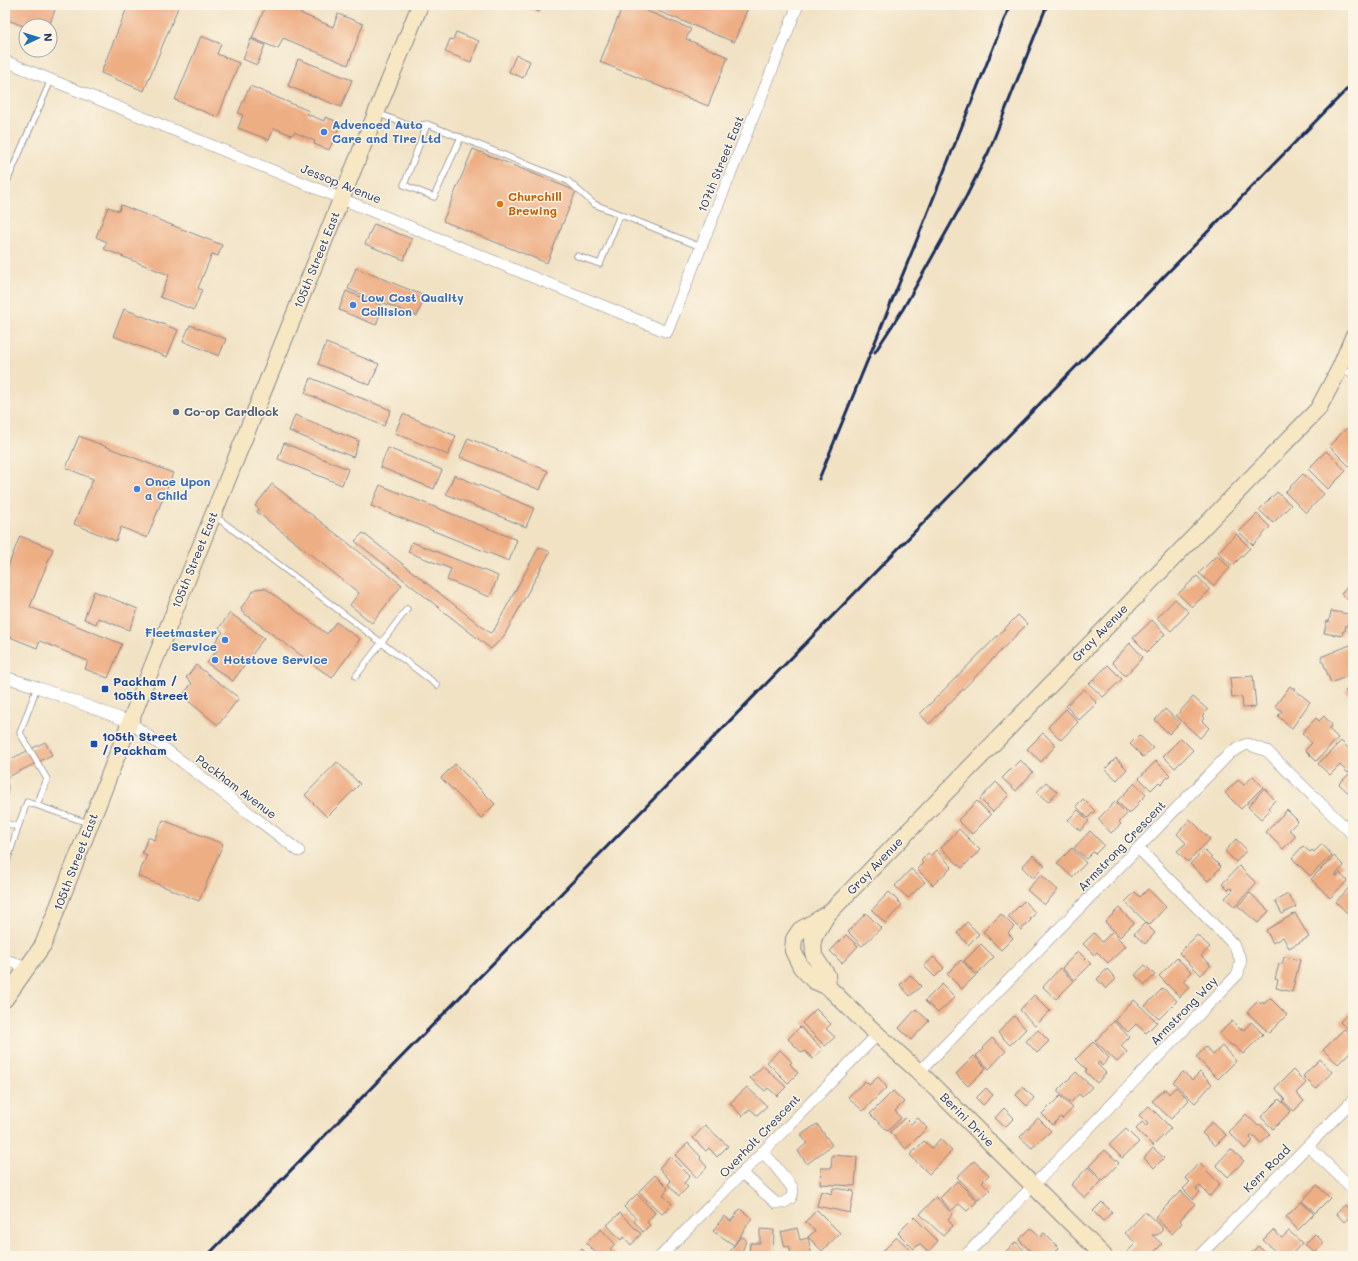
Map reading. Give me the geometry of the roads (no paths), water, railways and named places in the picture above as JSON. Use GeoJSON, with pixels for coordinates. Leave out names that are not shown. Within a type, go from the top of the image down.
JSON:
{"type":"FeatureCollection","features":[{"type":"Feature","properties":{"kind":"street","name":"105th Street East"},"geometry":{"type":"LineString","coordinates":[[5,998],[43,945],[213,515],[420,5]]}},
{"type":"Feature","properties":{"kind":"street","name":"107th Street East"},"geometry":{"type":"LineString","coordinates":[[667,332],[798,5]]}},
{"type":"Feature","properties":{"kind":"street","name":"Jessop Avenue"},"geometry":{"type":"LineString","coordinates":[[5,61],[667,332]]}},
{"type":"Feature","properties":{"kind":"street","name":"Gray Avenue"},"geometry":{"type":"LineString","coordinates":[[828,987],[827,975],[814,956],[813,939],[827,915],[1318,409],[1347,372],[1353,337]]}},
{"type":"Feature","properties":{"kind":"street","name":"Packham Avenue"},"geometry":{"type":"LineString","coordinates":[[5,677],[37,686],[130,722],[299,851]]}},
{"type":"Feature","properties":{"kind":"street","name":"Armstrong Crescent"},"geometry":{"type":"LineString","coordinates":[[919,1072],[1230,753],[1247,744],[1267,751],[1353,835]]}},
{"type":"Feature","properties":{"kind":"street","name":"Armstrong Way"},"geometry":{"type":"LineString","coordinates":[[1033,1187],[1238,974],[1241,960],[1233,944],[1138,848]]}},
{"type":"Feature","properties":{"kind":"street"},"geometry":{"type":"LineString","coordinates":[[5,960],[28,967]]}},
{"type":"Feature","properties":{"kind":"street","name":"Berini Drive"},"geometry":{"type":"LineString","coordinates":[[828,987],[919,1072],[1104,1256]]}},
{"type":"Feature","properties":{"kind":"street","name":"Overholt Crescent"},"geometry":{"type":"LineString","coordinates":[[661,1256],[878,1034]]}},
{"type":"Feature","properties":{"kind":"street","name":"Kerr Road"},"geometry":{"type":"LineString","coordinates":[[1199,1256],[1353,1100]]}},
{"type":"Feature","properties":{"kind":"street"},"geometry":{"type":"LineString","coordinates":[[1308,1146],[1353,1188]]}},
{"type":"Feature","properties":{"kind":"street"},"geometry":{"type":"LineString","coordinates":[[742,1173],[776,1203],[783,1204],[791,1198],[792,1187],[762,1152]]}},
{"type":"Feature","properties":{"kind":"street"},"geometry":{"type":"LineString","coordinates":[[965,1256],[1033,1187]]}},
{"type":"Feature","properties":{"kind":"lane"},"geometry":{"type":"LineString","coordinates":[[5,186],[51,80]]}},
{"type":"Feature","properties":{"kind":"lane"},"geometry":{"type":"LineString","coordinates":[[377,112],[414,127],[427,124],[568,181],[594,204],[701,247]]}},
{"type":"Feature","properties":{"kind":"lane"},"geometry":{"type":"LineString","coordinates":[[427,124],[404,185],[434,197],[461,137]]}},
{"type":"Feature","properties":{"kind":"lane"},"geometry":{"type":"LineString","coordinates":[[577,256],[600,264],[620,215]]}},
{"type":"Feature","properties":{"kind":"lane"},"geometry":{"type":"LineString","coordinates":[[213,515],[437,685]]}},
{"type":"Feature","properties":{"kind":"lane"},"geometry":{"type":"LineString","coordinates":[[356,676],[381,641],[407,609]]}},
{"type":"Feature","properties":{"kind":"lane"},"geometry":{"type":"LineString","coordinates":[[36,805],[47,779],[20,733],[37,686]]}},
{"type":"Feature","properties":{"kind":"lane"},"geometry":{"type":"LineString","coordinates":[[5,868],[27,802],[91,824]]}},
{"type":"Feature","properties":{"kind":"lane"},"geometry":{"type":"LineString","coordinates":[[5,823],[18,827]]}},
{"type":"Feature","properties":{"kind":"railway"},"geometry":{"type":"LineString","coordinates":[[819,479],[916,242],[1010,5]]}},
{"type":"Feature","properties":{"kind":"railway"},"geometry":{"type":"LineString","coordinates":[[875,352],[903,309],[966,197],[989,151],[1047,5]]}},
{"type":"Feature","properties":{"kind":"railway"},"geometry":{"type":"LineString","coordinates":[[207,1256],[1353,83]]}},
{"type":"Feature","properties":{"kind":"place","name":"Advenced Auto Care and Tire Ltd"},"geometry":{"type":"Point","coordinates":[324,132]}},
{"type":"Feature","properties":{"kind":"place","name":"Churchill Brewing"},"geometry":{"type":"Point","coordinates":[500,204]}},
{"type":"Feature","properties":{"kind":"place","name":"Low Cost Quality Collision"},"geometry":{"type":"Point","coordinates":[353,305]}},
{"type":"Feature","properties":{"kind":"place","name":"Co-op Cardlock"},"geometry":{"type":"Point","coordinates":[176,412]}},
{"type":"Feature","properties":{"kind":"place","name":"Once Upon a Child"},"geometry":{"type":"Point","coordinates":[137,489]}},
{"type":"Feature","properties":{"kind":"place","name":"Fleetmaster Service"},"geometry":{"type":"Point","coordinates":[225,640]}},
{"type":"Feature","properties":{"kind":"place","name":"Hotstove Service"},"geometry":{"type":"Point","coordinates":[215,660]}},
{"type":"Feature","properties":{"kind":"place","name":"Packham / 105th Street"},"geometry":{"type":"Point","coordinates":[105,689]}},
{"type":"Feature","properties":{"kind":"place","name":"105th Street / Packham"},"geometry":{"type":"Point","coordinates":[94,744]}}]}
